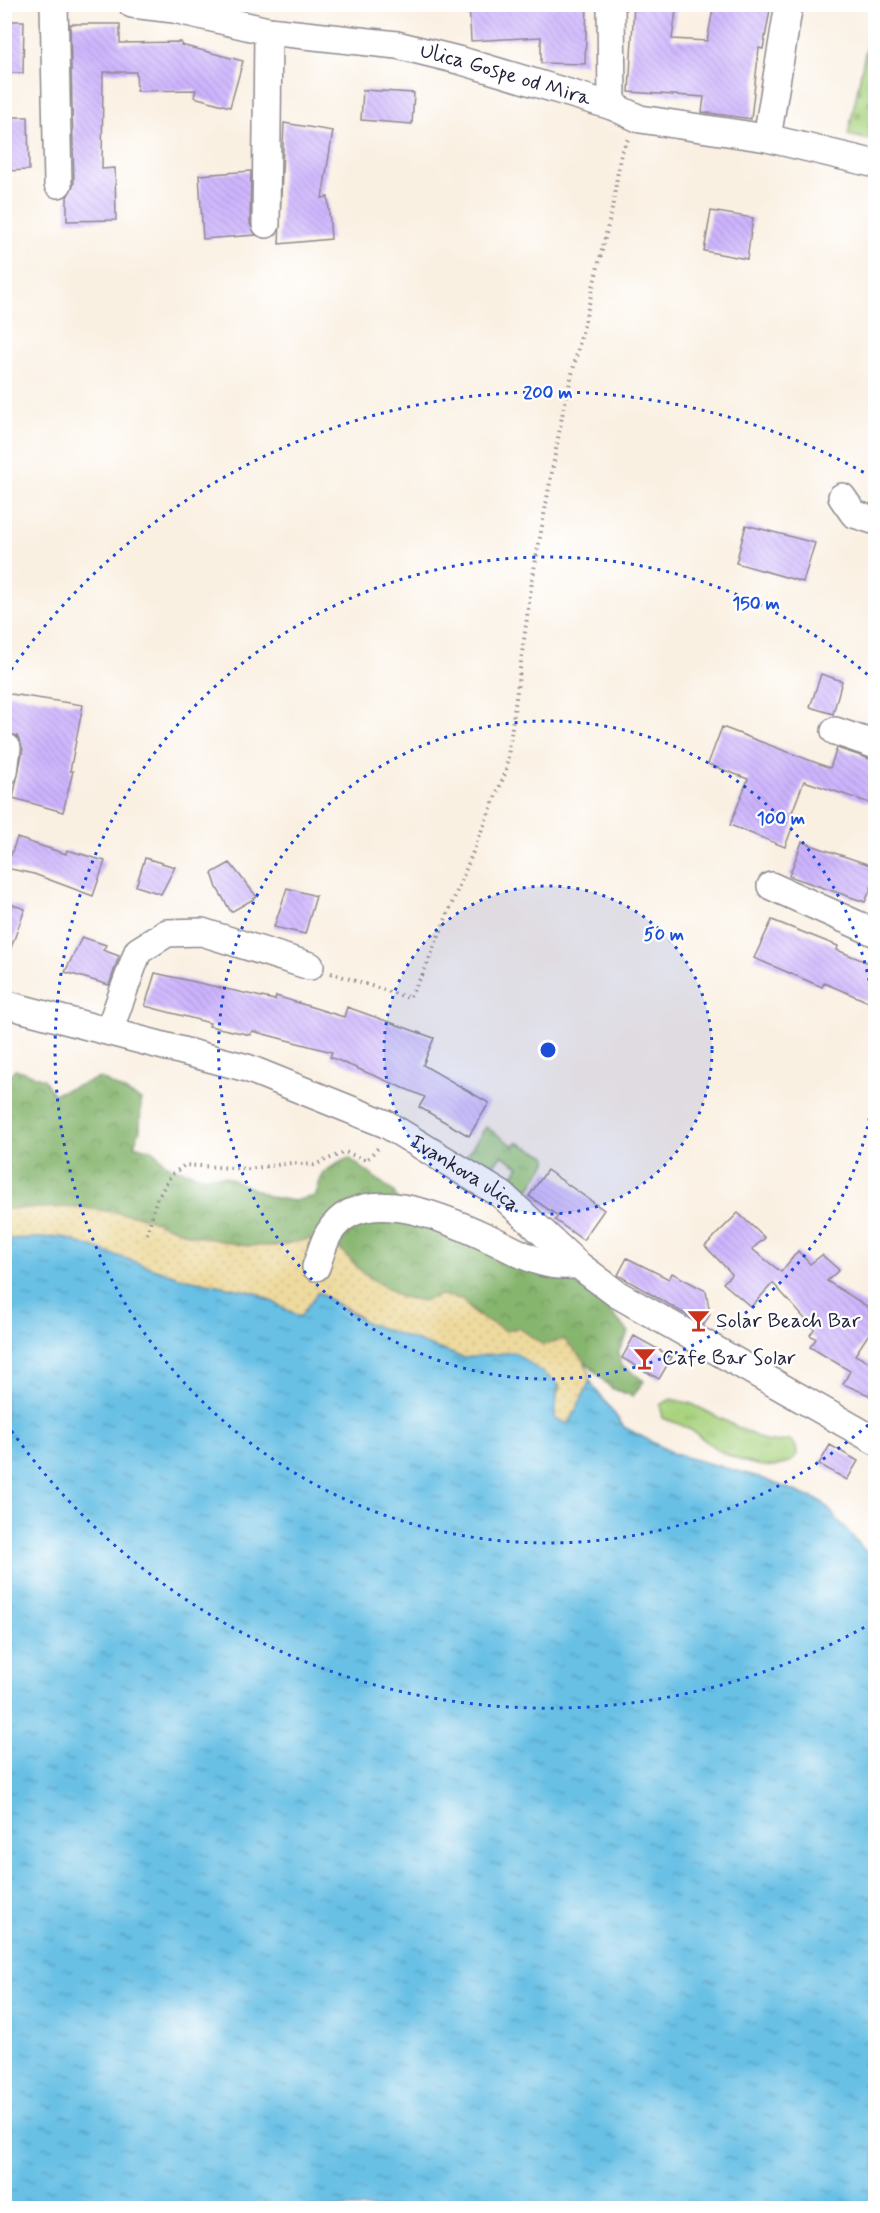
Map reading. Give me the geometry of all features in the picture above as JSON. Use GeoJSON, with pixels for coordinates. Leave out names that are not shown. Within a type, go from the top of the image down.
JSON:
{"type":"FeatureCollection","features":[{"type":"Feature","properties":{"kind":"street"},"geometry":{"type":"LineString","coordinates":[[54,4],[58,184]]}},
{"type":"Feature","properties":{"kind":"street","name":"Ulica Gospe od Mira"},"geometry":{"type":"LineString","coordinates":[[132,4],[174,9],[268,31],[397,45],[462,61],[612,106],[640,119],[767,138],[876,164]]}},
{"type":"Feature","properties":{"kind":"street"},"geometry":{"type":"LineString","coordinates":[[611,4],[612,106]]}},
{"type":"Feature","properties":{"kind":"street"},"geometry":{"type":"LineString","coordinates":[[767,138],[789,4]]}},
{"type":"Feature","properties":{"kind":"street"},"geometry":{"type":"LineString","coordinates":[[266,224],[268,31]]}},
{"type":"Feature","properties":{"kind":"street"},"geometry":{"type":"LineString","coordinates":[[842,497],[854,514],[876,521]]}},
{"type":"Feature","properties":{"kind":"street"},"geometry":{"type":"LineString","coordinates":[[835,731],[876,745]]}},
{"type":"Feature","properties":{"kind":"street"},"geometry":{"type":"LineString","coordinates":[[771,886],[876,933]]}},
{"type":"Feature","properties":{"kind":"street"},"geometry":{"type":"LineString","coordinates":[[109,1031],[138,951],[167,933],[202,932],[310,966]]}},
{"type":"Feature","properties":{"kind":"street","name":"Ivankova ulica"},"geometry":{"type":"LineString","coordinates":[[4,1004],[247,1068],[395,1130],[502,1195],[577,1264],[617,1294],[876,1441]]}},
{"type":"Feature","properties":{"kind":"street"},"geometry":{"type":"LineString","coordinates":[[316,1267],[329,1233],[339,1221],[355,1211],[384,1206],[403,1207],[440,1218],[532,1259],[560,1267],[577,1264]]}},
{"type":"Feature","properties":{"kind":"path"},"geometry":{"type":"LineString","coordinates":[[310,966],[409,998],[424,972],[506,771],[542,524],[563,411],[612,209],[621,152]]}},
{"type":"Feature","properties":{"kind":"path"},"geometry":{"type":"LineString","coordinates":[[147,1234],[156,1202],[171,1175],[185,1165],[248,1169],[291,1163],[314,1165],[345,1152],[366,1160],[395,1130]]}},
{"type":"Feature","properties":{"kind":"green space"},"geometry":{"type":"Polygon","coordinates":[[[871,25],[876,26],[875,141],[848,135],[871,25]]]}},
{"type":"Feature","properties":{"kind":"green space"},"geometry":{"type":"Polygon","coordinates":[[[15,1069],[44,1079],[53,1094],[100,1078],[141,1100],[140,1130],[134,1145],[154,1151],[168,1166],[202,1176],[224,1176],[271,1197],[293,1201],[316,1196],[320,1181],[326,1171],[349,1158],[394,1192],[404,1216],[459,1232],[511,1257],[534,1250],[607,1308],[629,1332],[618,1353],[622,1365],[644,1381],[633,1396],[611,1388],[563,1339],[543,1345],[519,1328],[506,1331],[487,1321],[476,1314],[462,1299],[440,1295],[423,1301],[400,1297],[364,1274],[339,1248],[347,1234],[359,1225],[389,1215],[382,1203],[345,1213],[330,1223],[316,1238],[275,1246],[246,1246],[191,1235],[139,1216],[78,1207],[5,1209],[5,1080],[15,1069]]]}},
{"type":"Feature","properties":{"kind":"green space"},"geometry":{"type":"Polygon","coordinates":[[[486,1127],[514,1146],[517,1142],[547,1156],[547,1162],[524,1197],[507,1185],[519,1166],[501,1155],[490,1171],[467,1155],[486,1127]]]}},
{"type":"Feature","properties":{"kind":"green space"},"geometry":{"type":"Polygon","coordinates":[[[671,1399],[692,1404],[767,1442],[791,1441],[796,1447],[797,1454],[790,1461],[771,1466],[760,1466],[728,1455],[686,1427],[663,1418],[660,1405],[671,1399]]]}},
{"type":"Feature","properties":{"kind":"sand"},"geometry":{"type":"Polygon","coordinates":[[[78,1207],[139,1216],[191,1235],[246,1246],[275,1246],[316,1238],[323,1228],[389,1215],[359,1225],[347,1234],[339,1248],[364,1274],[400,1297],[423,1301],[440,1295],[462,1299],[473,1313],[506,1331],[519,1328],[543,1345],[563,1339],[588,1368],[587,1393],[574,1419],[562,1429],[552,1423],[552,1409],[560,1386],[517,1358],[500,1354],[485,1355],[467,1361],[367,1324],[351,1310],[316,1297],[312,1310],[298,1320],[253,1292],[5,1248],[5,1209],[78,1207]]]}},
{"type":"Feature","properties":{"kind":"water"},"geometry":{"type":"Polygon","coordinates":[[[62,1237],[182,1278],[257,1293],[300,1317],[318,1292],[367,1323],[464,1358],[514,1352],[558,1384],[555,1419],[569,1424],[590,1381],[624,1427],[674,1454],[759,1477],[822,1502],[875,1562],[875,2208],[5,2208],[5,1239],[62,1237]]]}},
{"type":"Feature","properties":{"kind":"building"},"geometry":{"type":"Polygon","coordinates":[[[469,4],[587,4],[585,64],[541,63],[541,37],[471,41],[469,4]]]}},
{"type":"Feature","properties":{"kind":"building"},"geometry":{"type":"Polygon","coordinates":[[[634,4],[677,4],[672,39],[707,41],[714,4],[771,4],[763,49],[759,48],[751,119],[702,112],[704,97],[629,92],[634,4]]]}},
{"type":"Feature","properties":{"kind":"building"},"geometry":{"type":"Polygon","coordinates":[[[4,21],[24,21],[23,73],[4,73],[4,21]]]}},
{"type":"Feature","properties":{"kind":"building"},"geometry":{"type":"Polygon","coordinates":[[[70,24],[120,24],[120,43],[181,42],[181,45],[243,61],[230,107],[194,97],[196,90],[137,91],[136,72],[103,72],[102,169],[115,168],[116,220],[67,221],[67,197],[74,184],[70,24]]]}},
{"type":"Feature","properties":{"kind":"building"},"geometry":{"type":"Polygon","coordinates":[[[363,90],[414,93],[412,124],[361,120],[363,90]]]}},
{"type":"Feature","properties":{"kind":"building"},"geometry":{"type":"Polygon","coordinates":[[[4,117],[28,117],[29,170],[4,171],[4,117]]]}},
{"type":"Feature","properties":{"kind":"building"},"geometry":{"type":"Polygon","coordinates":[[[284,123],[333,131],[322,198],[328,197],[331,239],[279,244],[284,123]]]}},
{"type":"Feature","properties":{"kind":"building"},"geometry":{"type":"Polygon","coordinates":[[[251,171],[250,224],[256,235],[203,239],[199,175],[251,171]]]}},
{"type":"Feature","properties":{"kind":"building"},"geometry":{"type":"Polygon","coordinates":[[[711,211],[753,218],[747,259],[704,251],[711,211]]]}},
{"type":"Feature","properties":{"kind":"building"},"geometry":{"type":"Polygon","coordinates":[[[746,525],[815,543],[803,582],[736,563],[746,525]]]}},
{"type":"Feature","properties":{"kind":"building"},"geometry":{"type":"Polygon","coordinates":[[[821,674],[842,681],[833,714],[810,707],[821,674]]]}},
{"type":"Feature","properties":{"kind":"building"},"geometry":{"type":"Polygon","coordinates":[[[4,693],[83,705],[70,771],[73,771],[63,812],[13,798],[23,749],[17,736],[4,733],[4,693]]]}},
{"type":"Feature","properties":{"kind":"building"},"geometry":{"type":"Polygon","coordinates":[[[722,727],[830,768],[837,748],[876,761],[876,805],[804,781],[791,815],[796,817],[785,847],[730,825],[748,779],[708,764],[722,727]]]}},
{"type":"Feature","properties":{"kind":"building"},"geometry":{"type":"Polygon","coordinates":[[[17,838],[66,854],[67,850],[105,861],[93,896],[34,874],[6,868],[17,838]]]}},
{"type":"Feature","properties":{"kind":"building"},"geometry":{"type":"Polygon","coordinates":[[[802,842],[876,867],[876,877],[865,902],[789,876],[802,842]]]}},
{"type":"Feature","properties":{"kind":"building"},"geometry":{"type":"Polygon","coordinates":[[[145,858],[175,867],[161,894],[136,886],[145,858]]]}},
{"type":"Feature","properties":{"kind":"building"},"geometry":{"type":"Polygon","coordinates":[[[230,863],[257,897],[231,912],[217,888],[212,873],[230,863]]]}},
{"type":"Feature","properties":{"kind":"building"},"geometry":{"type":"Polygon","coordinates":[[[287,888],[316,896],[305,934],[274,927],[287,888]]]}},
{"type":"Feature","properties":{"kind":"building"},"geometry":{"type":"Polygon","coordinates":[[[4,902],[25,909],[7,959],[4,959],[4,902]]]}},
{"type":"Feature","properties":{"kind":"building"},"geometry":{"type":"Polygon","coordinates":[[[772,920],[838,946],[837,950],[876,966],[876,1005],[824,983],[822,987],[754,958],[772,920]]]}},
{"type":"Feature","properties":{"kind":"building"},"geometry":{"type":"Polygon","coordinates":[[[82,937],[106,945],[103,950],[119,956],[109,985],[65,972],[82,937]]]}},
{"type":"Feature","properties":{"kind":"building"},"geometry":{"type":"Polygon","coordinates":[[[155,973],[275,1000],[276,996],[344,1017],[347,1007],[434,1038],[423,1065],[489,1103],[469,1136],[419,1107],[425,1097],[330,1057],[332,1052],[252,1031],[251,1035],[209,1026],[210,1023],[145,1006],[155,973]]]}},
{"type":"Feature","properties":{"kind":"building"},"geometry":{"type":"Polygon","coordinates":[[[547,1170],[604,1210],[583,1240],[555,1220],[558,1216],[529,1196],[547,1170]]]}},
{"type":"Feature","properties":{"kind":"building"},"geometry":{"type":"Polygon","coordinates":[[[738,1213],[765,1238],[752,1249],[781,1272],[798,1251],[810,1264],[822,1255],[839,1270],[827,1281],[876,1312],[876,1323],[855,1355],[876,1366],[876,1398],[843,1384],[850,1371],[810,1347],[816,1339],[810,1335],[814,1329],[773,1283],[751,1307],[723,1283],[732,1274],[705,1246],[738,1213]]]}},
{"type":"Feature","properties":{"kind":"building"},"geometry":{"type":"Polygon","coordinates":[[[627,1258],[669,1279],[672,1273],[706,1291],[710,1314],[704,1325],[618,1275],[627,1258]]]}},
{"type":"Feature","properties":{"kind":"building"},"geometry":{"type":"Polygon","coordinates":[[[634,1336],[672,1357],[659,1379],[622,1358],[634,1336]]]}},
{"type":"Feature","properties":{"kind":"building"},"geometry":{"type":"Polygon","coordinates":[[[830,1445],[858,1461],[847,1480],[819,1464],[830,1445]]]}},
{"type":"Feature","properties":{"kind":"place","name":"Solar Beach Bar"},"geometry":{"type":"Point","coordinates":[698,1321]}},
{"type":"Feature","properties":{"kind":"place","name":"Cafe Bar Solar"},"geometry":{"type":"Point","coordinates":[644,1358]}}]}
